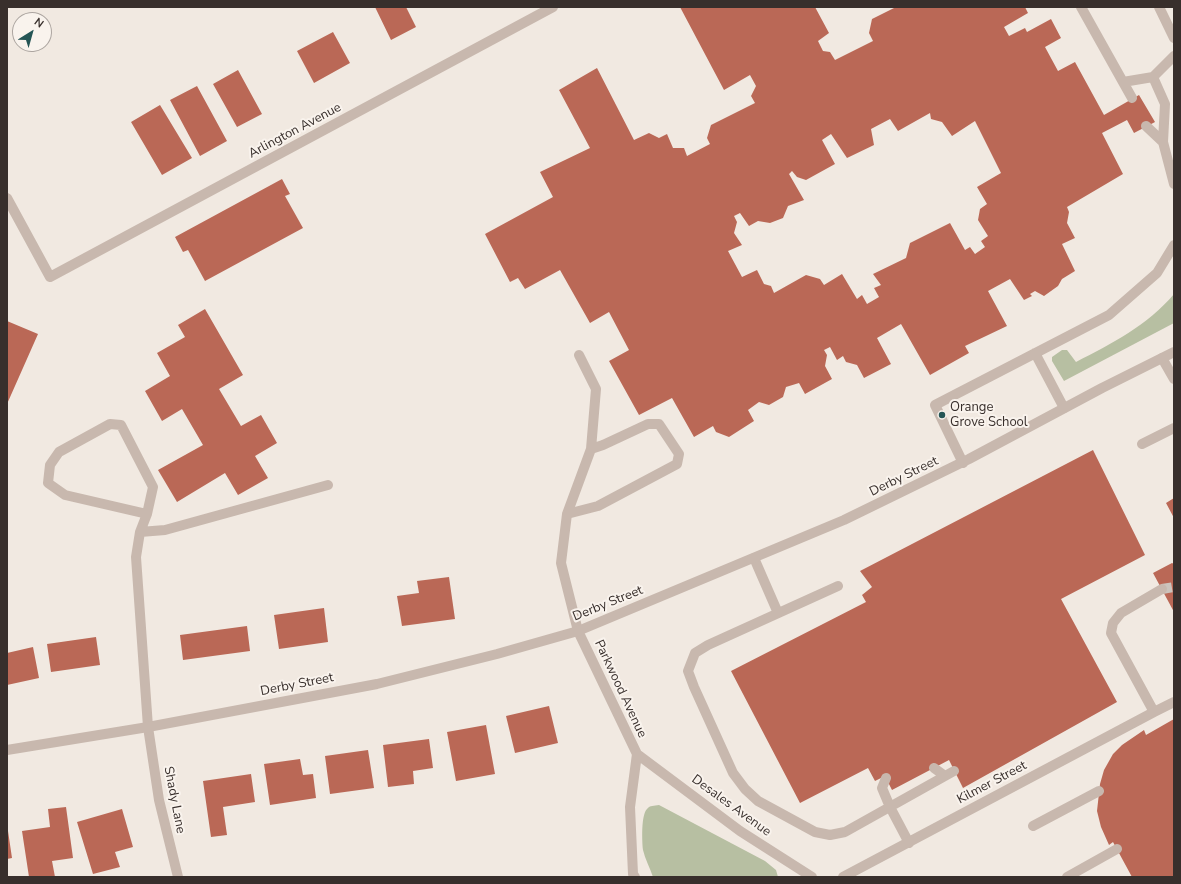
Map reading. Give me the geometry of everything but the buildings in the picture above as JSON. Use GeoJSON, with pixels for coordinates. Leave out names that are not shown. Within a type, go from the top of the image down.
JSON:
{"type":"FeatureCollection","features":[{"type":"Feature","properties":{"kind":"street","name":"Arlington Avenue"},"geometry":{"type":"LineString","coordinates":[[7,198],[50,277],[553,7]]}},
{"type":"Feature","properties":{"kind":"street"},"geometry":{"type":"LineString","coordinates":[[1081,7],[1132,98]]}},
{"type":"Feature","properties":{"kind":"street"},"geometry":{"type":"LineString","coordinates":[[1159,7],[1174,38]]}},
{"type":"Feature","properties":{"kind":"street"},"geometry":{"type":"LineString","coordinates":[[1122,82],[1153,77],[1174,56]]}},
{"type":"Feature","properties":{"kind":"street"},"geometry":{"type":"LineString","coordinates":[[1153,77],[1165,104],[1163,142],[1174,184]]}},
{"type":"Feature","properties":{"kind":"street"},"geometry":{"type":"LineString","coordinates":[[1146,126],[1163,142]]}},
{"type":"Feature","properties":{"kind":"street"},"geometry":{"type":"LineString","coordinates":[[963,463],[935,405],[1109,315],[1157,273],[1174,245]]}},
{"type":"Feature","properties":{"kind":"street","name":"Derby Street"},"geometry":{"type":"LineString","coordinates":[[7,750],[148,727],[377,684],[497,654],[578,631],[844,520],[963,463],[1064,408],[1174,352]]}},
{"type":"Feature","properties":{"kind":"street"},"geometry":{"type":"LineString","coordinates":[[1035,353],[1064,408]]}},
{"type":"Feature","properties":{"kind":"street","name":"Parkwood Avenue"},"geometry":{"type":"LineString","coordinates":[[579,355],[596,389],[591,449],[567,514],[561,563],[578,631],[637,754],[630,807],[633,874],[635,877]]}},
{"type":"Feature","properties":{"kind":"street"},"geometry":{"type":"LineString","coordinates":[[1162,358],[1174,379]]}},
{"type":"Feature","properties":{"kind":"street","name":"Shady Lane"},"geometry":{"type":"LineString","coordinates":[[147,514],[65,495],[48,483],[50,465],[59,452],[110,424],[121,425],[153,486],[147,514],[140,532],[136,557],[148,727],[159,800],[178,877]]}},
{"type":"Feature","properties":{"kind":"street"},"geometry":{"type":"LineString","coordinates":[[567,514],[598,506],[678,464],[679,454],[659,424],[648,424],[604,445],[591,449]]}},
{"type":"Feature","properties":{"kind":"street"},"geometry":{"type":"LineString","coordinates":[[1142,444],[1174,428]]}},
{"type":"Feature","properties":{"kind":"street"},"geometry":{"type":"LineString","coordinates":[[140,532],[165,530],[328,485]]}},
{"type":"Feature","properties":{"kind":"street"},"geometry":{"type":"LineString","coordinates":[[754,558],[778,613]]}},
{"type":"Feature","properties":{"kind":"street"},"geometry":{"type":"LineString","coordinates":[[838,586],[708,645],[695,653],[688,671],[733,773],[745,789],[758,801],[815,832],[830,835],[844,832],[954,771]]}},
{"type":"Feature","properties":{"kind":"street"},"geometry":{"type":"LineString","coordinates":[[1154,712],[1111,633],[1113,623],[1121,613],[1162,589]]}},
{"type":"Feature","properties":{"kind":"street","name":"Kilmer Street"},"geometry":{"type":"LineString","coordinates":[[850,876],[1174,702]]}},
{"type":"Feature","properties":{"kind":"street","name":"Desales Avenue"},"geometry":{"type":"LineString","coordinates":[[637,754],[740,831],[812,877]]}},
{"type":"Feature","properties":{"kind":"street"},"geometry":{"type":"LineString","coordinates":[[934,768],[945,776]]}},
{"type":"Feature","properties":{"kind":"street"},"geometry":{"type":"LineString","coordinates":[[886,778],[882,788],[909,843]]}},
{"type":"Feature","properties":{"kind":"street"},"geometry":{"type":"LineString","coordinates":[[1033,826],[1099,791]]}},
{"type":"Feature","properties":{"kind":"street"},"geometry":{"type":"LineString","coordinates":[[1067,877],[1117,849]]}},
{"type":"Feature","properties":{"kind":"green space"},"geometry":{"type":"Polygon","coordinates":[[[1174,294],[1174,323],[1064,381],[1052,361],[1052,357],[1062,350],[1067,350],[1076,362],[1116,341],[1141,324],[1164,305],[1174,294]]]}},
{"type":"Feature","properties":{"kind":"green space"},"geometry":{"type":"Polygon","coordinates":[[[659,805],[765,861],[776,870],[778,877],[653,877],[643,850],[643,822],[645,812],[648,808],[659,805]]]}},
{"type":"Feature","properties":{"kind":"tunnel"},"geometry":{"type":"LineString","coordinates":[[1162,589],[1174,587]]}},
{"type":"Feature","properties":{"kind":"place","name":"Orange Grove School"},"geometry":{"type":"Point","coordinates":[942,415]}}]}
